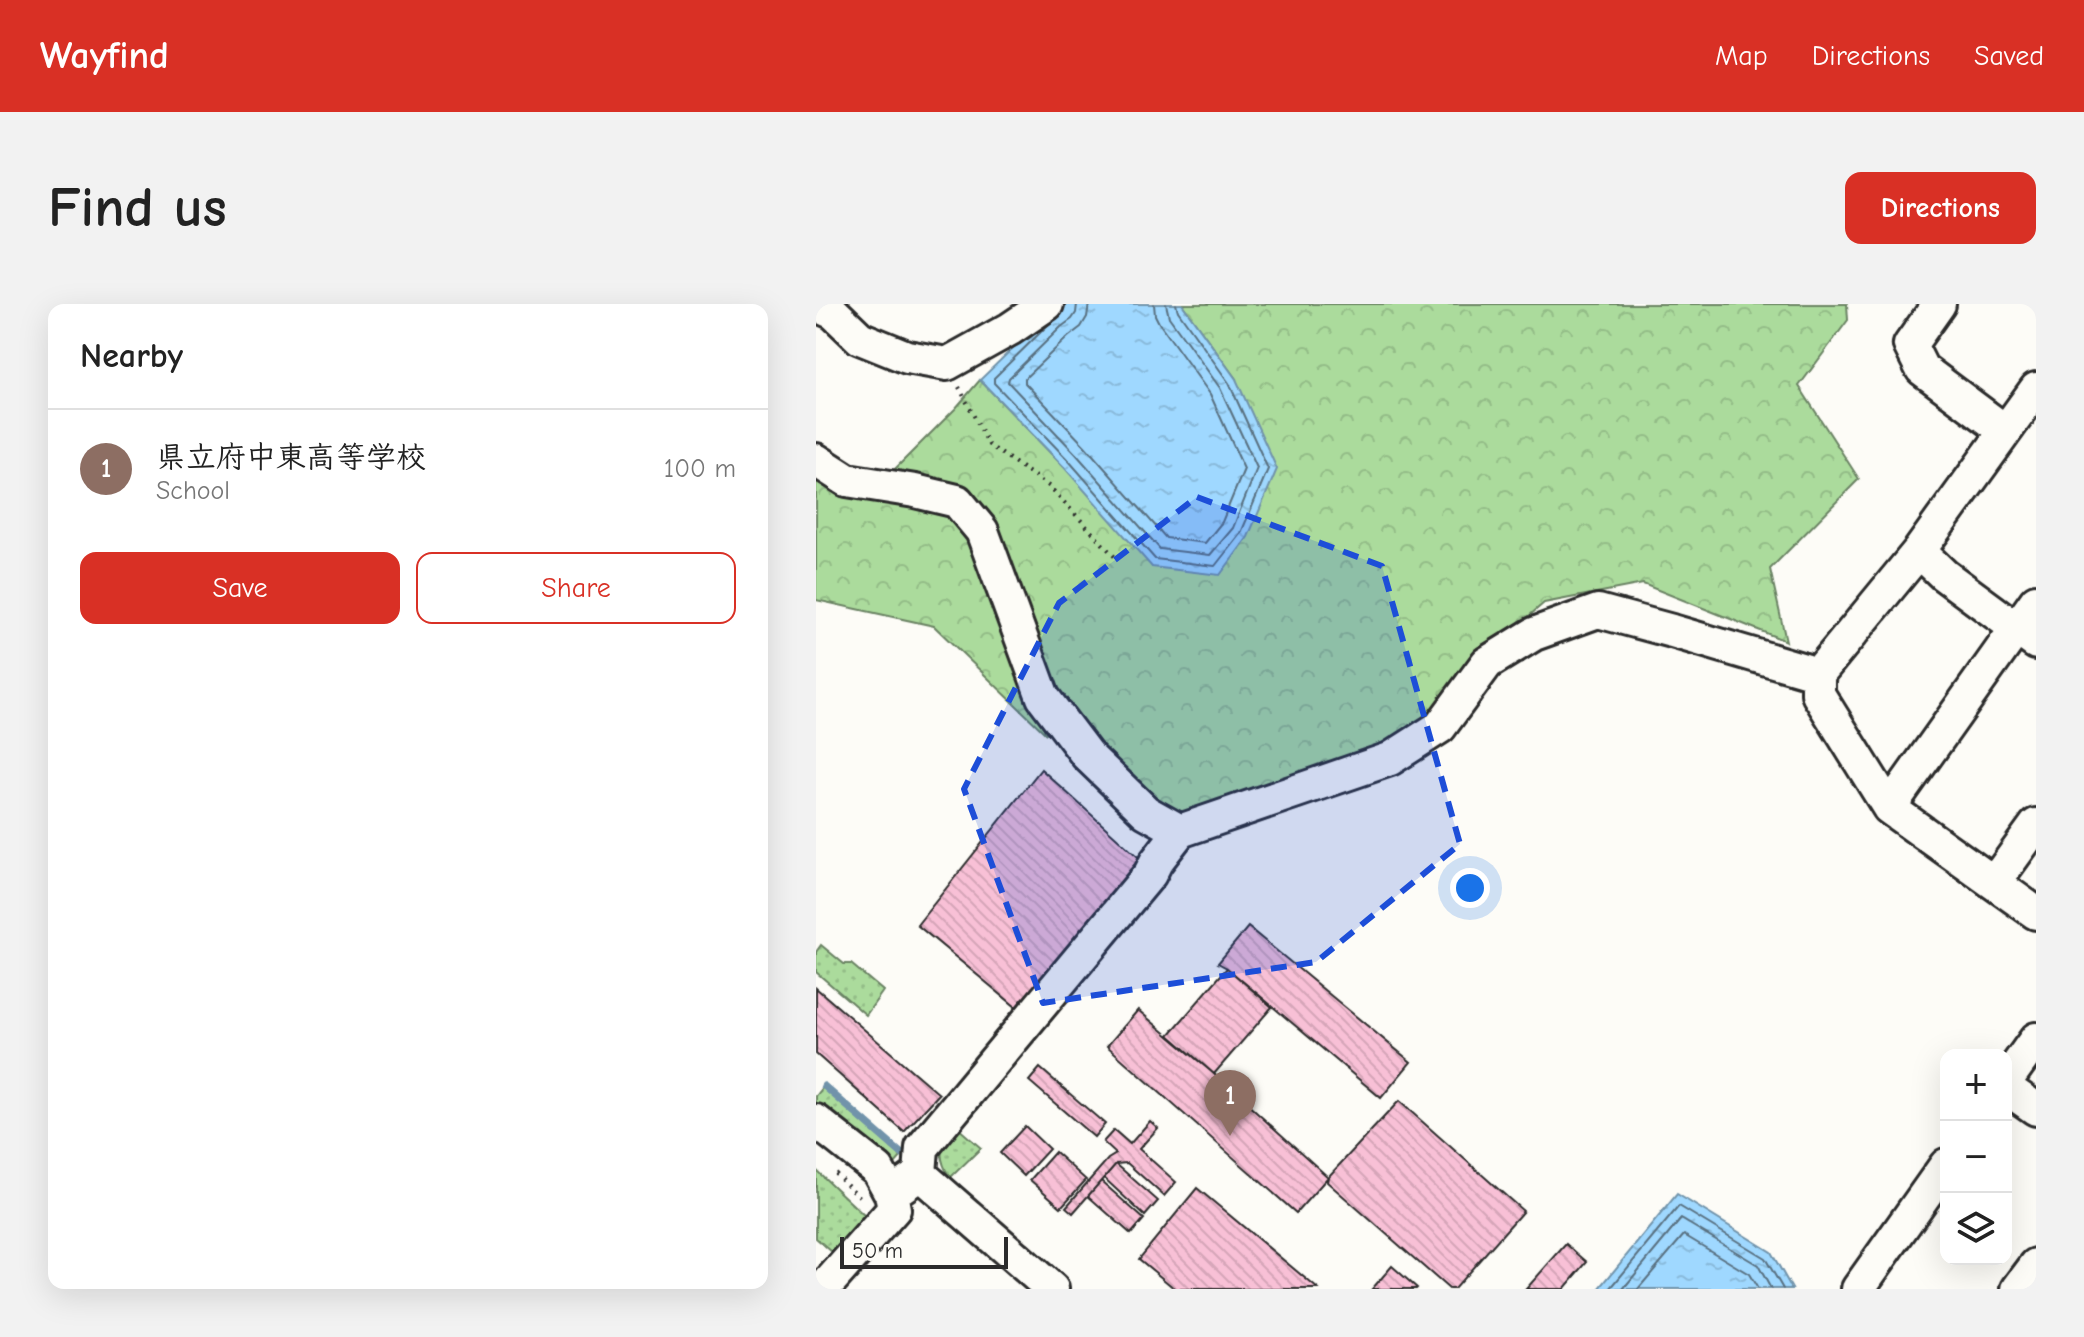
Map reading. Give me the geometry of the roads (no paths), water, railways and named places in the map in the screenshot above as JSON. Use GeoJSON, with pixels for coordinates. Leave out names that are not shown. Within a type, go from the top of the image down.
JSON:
{"type":"FeatureCollection","features":[{"type":"Feature","properties":{"kind":"street"},"geometry":{"type":"LineString","coordinates":[[816,305],[834,313],[860,338],[907,357],[947,364],[1010,329],[1047,304]]}},
{"type":"Feature","properties":{"kind":"street"},"geometry":{"type":"LineString","coordinates":[[1939,304],[1910,345],[1922,369],[2005,431]]}},
{"type":"Feature","properties":{"kind":"street"},"geometry":{"type":"LineString","coordinates":[[2036,389],[1919,551],[1818,674],[1818,694],[1889,808],[2036,913]]}},
{"type":"Feature","properties":{"kind":"street"},"geometry":{"type":"LineString","coordinates":[[816,460],[847,480],[957,501],[982,531],[1043,697],[1087,755],[1146,812],[1180,831]]}},
{"type":"Feature","properties":{"kind":"street"},"geometry":{"type":"LineString","coordinates":[[1919,551],[1944,575],[2026,635]]}},
{"type":"Feature","properties":{"kind":"street"},"geometry":{"type":"LineString","coordinates":[[1889,808],[2026,635],[2036,601]]}},
{"type":"Feature","properties":{"kind":"street"},"geometry":{"type":"LineString","coordinates":[[920,1174],[922,1148],[1150,874],[1180,831],[1390,759],[1440,727],[1487,663],[1534,634],[1598,611],[1818,674]]}},
{"type":"Feature","properties":{"kind":"street"},"geometry":{"type":"LineString","coordinates":[[1994,883],[2036,825]]}},
{"type":"Feature","properties":{"kind":"street"},"geometry":{"type":"LineString","coordinates":[[2012,1073],[2036,1039]]}},
{"type":"Feature","properties":{"kind":"street"},"geometry":{"type":"LineString","coordinates":[[2012,1092],[2036,1109]]}},
{"type":"Feature","properties":{"kind":"street"},"geometry":{"type":"LineString","coordinates":[[816,1121],[878,1170],[880,1200]]}},
{"type":"Feature","properties":{"kind":"street"},"geometry":{"type":"LineString","coordinates":[[1858,1289],[1940,1173]]}},
{"type":"Feature","properties":{"kind":"street"},"geometry":{"type":"LineString","coordinates":[[880,1200],[920,1174]]}},
{"type":"Feature","properties":{"kind":"street"},"geometry":{"type":"LineString","coordinates":[[920,1174],[1052,1289]]}},
{"type":"Feature","properties":{"kind":"street"},"geometry":{"type":"LineString","coordinates":[[823,1289],[894,1209],[880,1200]]}},
{"type":"Feature","properties":{"kind":"street"},"geometry":{"type":"LineString","coordinates":[[2018,1289],[2036,1265]]}},
{"type":"Feature","properties":{"kind":"water"},"geometry":{"type":"Polygon","coordinates":[[[1065,304],[1182,304],[1236,379],[1277,469],[1248,537],[1220,575],[1152,567],[1063,466],[980,380],[1050,312],[1065,304]]]}},
{"type":"Feature","properties":{"kind":"water"},"geometry":{"type":"Polygon","coordinates":[[[1677,1194],[1771,1252],[1792,1289],[1599,1289],[1677,1194]]]}},
{"type":"Feature","properties":{"kind":"waterway"},"geometry":{"type":"LineString","coordinates":[[824,1086],[903,1155]]}},
{"type":"Feature","properties":{"kind":"place","name":"県立府中東高等学校"},"geometry":{"type":"Point","coordinates":[1230,1136]}}]}
